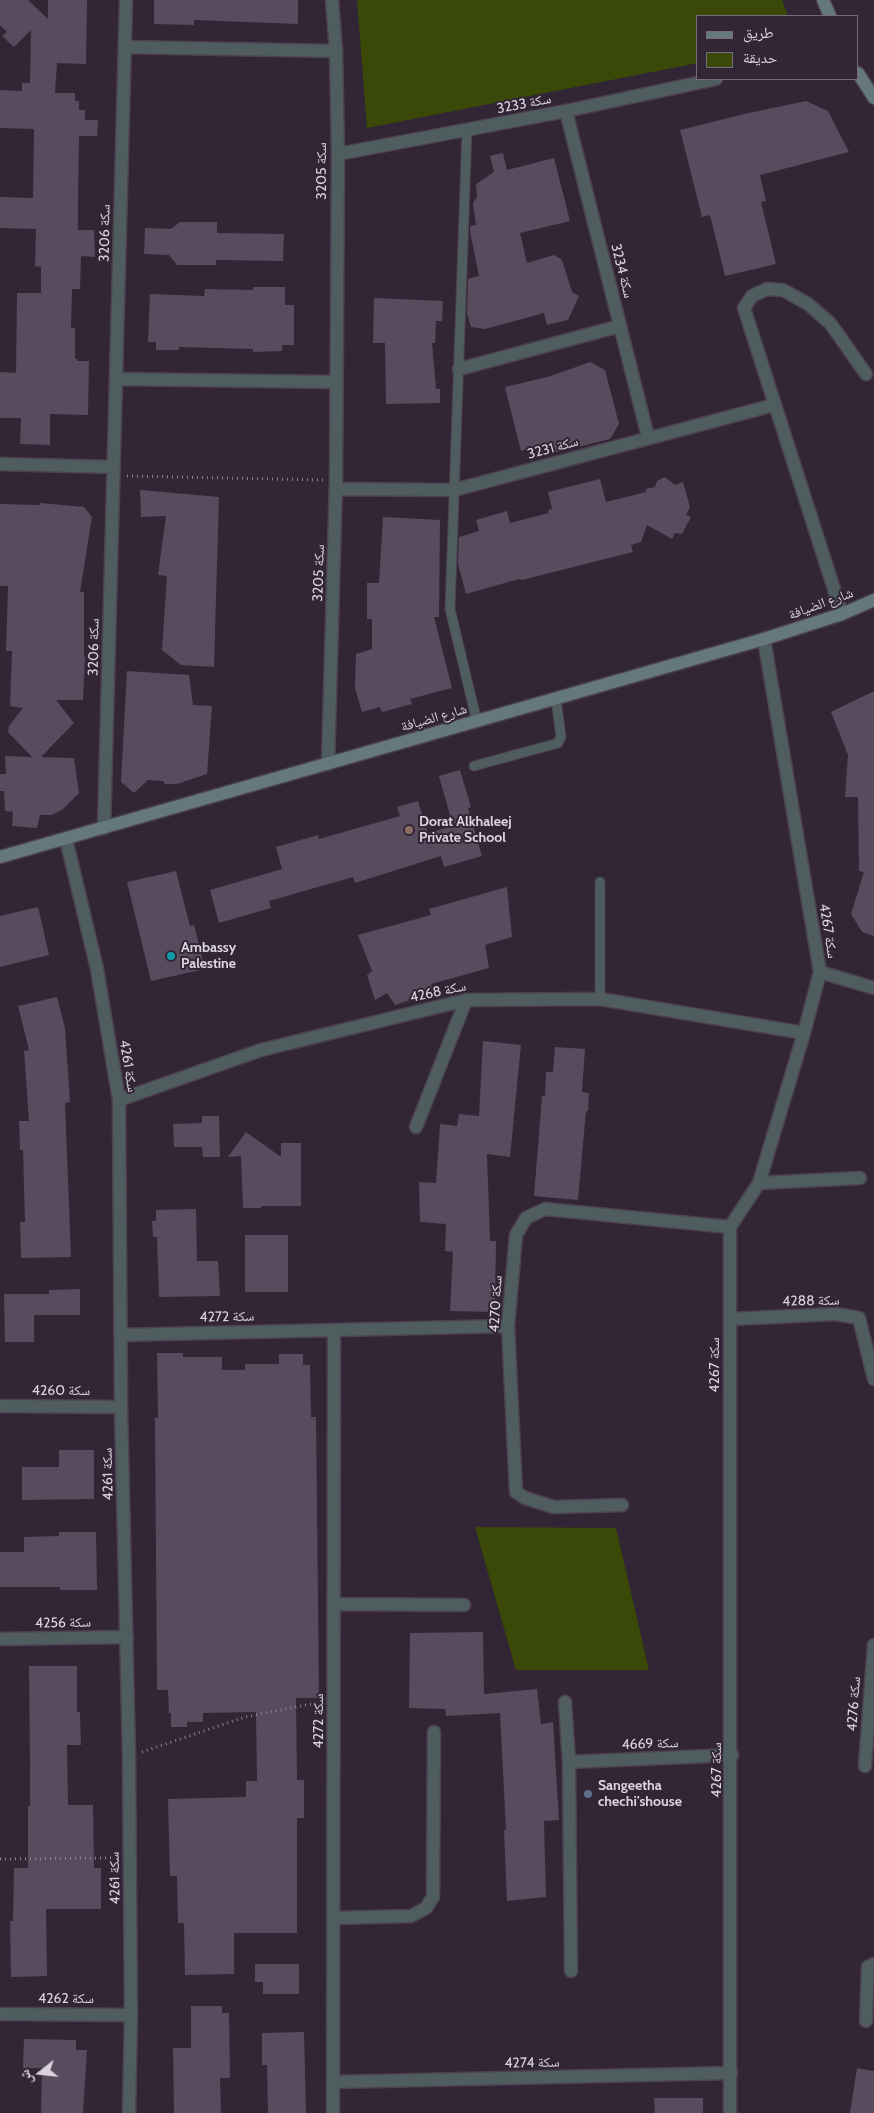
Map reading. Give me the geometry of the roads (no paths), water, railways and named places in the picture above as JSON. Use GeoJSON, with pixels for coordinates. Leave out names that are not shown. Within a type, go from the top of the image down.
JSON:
{"type":"FeatureCollection","features":[{"type":"Feature","properties":{"kind":"street","name":"سكة 3206"},"geometry":{"type":"LineString","coordinates":[[104,828],[126,0]]}},
{"type":"Feature","properties":{"kind":"street","name":"سكة 3205"},"geometry":{"type":"LineString","coordinates":[[328,764],[336,485],[338,154],[336,51],[332,0]]}},
{"type":"Feature","properties":{"kind":"street"},"geometry":{"type":"LineString","coordinates":[[823,0],[830,15]]}},
{"type":"Feature","properties":{"kind":"street"},"geometry":{"type":"LineString","coordinates":[[125,47],[336,51]]}},
{"type":"Feature","properties":{"kind":"street"},"geometry":{"type":"LineString","coordinates":[[859,75],[874,98]]}},
{"type":"Feature","properties":{"kind":"street","name":"سكة 3233"},"geometry":{"type":"LineString","coordinates":[[338,154],[566,111],[711,80]]}},
{"type":"Feature","properties":{"kind":"street","name":"سكة 3234"},"geometry":{"type":"LineString","coordinates":[[566,111],[648,437]]}},
{"type":"Feature","properties":{"kind":"street"},"geometry":{"type":"LineString","coordinates":[[842,614],[744,308],[752,296],[766,289],[783,290],[808,304],[830,323],[866,374]]}},
{"type":"Feature","properties":{"kind":"street"},"geometry":{"type":"LineString","coordinates":[[459,369],[620,326]]}},
{"type":"Feature","properties":{"kind":"street"},"geometry":{"type":"LineString","coordinates":[[116,379],[336,382]]}},
{"type":"Feature","properties":{"kind":"street","name":"سكة 3231"},"geometry":{"type":"LineString","coordinates":[[336,485],[454,490],[774,405]]}},
{"type":"Feature","properties":{"kind":"street"},"geometry":{"type":"LineString","coordinates":[[0,464],[114,471]]}},
{"type":"Feature","properties":{"kind":"street","name":"شارع الضيافة"},"geometry":{"type":"LineString","coordinates":[[0,857],[764,639],[842,614],[874,600]]}},
{"type":"Feature","properties":{"kind":"street","name":"سكة 4267"},"geometry":{"type":"LineString","coordinates":[[730,2113],[732,1755],[730,1227],[759,1183],[804,1033],[820,972],[764,639]]}},
{"type":"Feature","properties":{"kind":"street","name":"سكة 4261"},"geometry":{"type":"LineString","coordinates":[[66,839],[97,969],[119,1100],[121,1406],[130,1858],[131,2015],[129,2113]]}},
{"type":"Feature","properties":{"kind":"street"},"geometry":{"type":"LineString","coordinates":[[820,972],[874,988]]}},
{"type":"Feature","properties":{"kind":"street","name":"سكة 4268"},"geometry":{"type":"LineString","coordinates":[[119,1100],[260,1050],[466,1000],[600,999],[804,1033]]}},
{"type":"Feature","properties":{"kind":"street"},"geometry":{"type":"LineString","coordinates":[[416,1127],[466,1000]]}},
{"type":"Feature","properties":{"kind":"street"},"geometry":{"type":"LineString","coordinates":[[759,1183],[860,1178]]}},
{"type":"Feature","properties":{"kind":"street","name":"سكة 4270"},"geometry":{"type":"LineString","coordinates":[[622,1505],[554,1507],[525,1498],[516,1492],[508,1326],[516,1235],[526,1218],[545,1209],[730,1227]]}},
{"type":"Feature","properties":{"kind":"street","name":"سكة 4288"},"geometry":{"type":"LineString","coordinates":[[730,1319],[836,1314],[859,1318],[874,1379]]}},
{"type":"Feature","properties":{"kind":"street","name":"سكة 4272"},"geometry":{"type":"LineString","coordinates":[[121,1335],[508,1326]]}},
{"type":"Feature","properties":{"kind":"street","name":"سكة 4272"},"geometry":{"type":"LineString","coordinates":[[333,2113],[334,1330]]}},
{"type":"Feature","properties":{"kind":"street","name":"سكة 4260"},"geometry":{"type":"LineString","coordinates":[[0,1406],[121,1406]]}},
{"type":"Feature","properties":{"kind":"street"},"geometry":{"type":"LineString","coordinates":[[334,1604],[464,1605]]}},
{"type":"Feature","properties":{"kind":"street","name":"سكة 4256"},"geometry":{"type":"LineString","coordinates":[[0,1639],[127,1636]]}},
{"type":"Feature","properties":{"kind":"street","name":"سكة 4276"},"geometry":{"type":"LineString","coordinates":[[865,1766],[874,1645]]}},
{"type":"Feature","properties":{"kind":"street"},"geometry":{"type":"LineString","coordinates":[[565,1702],[569,1762],[571,1971]]}},
{"type":"Feature","properties":{"kind":"street"},"geometry":{"type":"LineString","coordinates":[[333,1918],[411,1916],[426,1908],[433,1897],[434,1732]]}},
{"type":"Feature","properties":{"kind":"street","name":"سكة 4669"},"geometry":{"type":"LineString","coordinates":[[569,1762],[732,1755]]}},
{"type":"Feature","properties":{"kind":"street"},"geometry":{"type":"LineString","coordinates":[[866,2020],[868,1967],[874,1964]]}},
{"type":"Feature","properties":{"kind":"street","name":"سكة 4262"},"geometry":{"type":"LineString","coordinates":[[0,2014],[131,2015]]}},
{"type":"Feature","properties":{"kind":"street","name":"سكة 4274"},"geometry":{"type":"LineString","coordinates":[[333,2082],[731,2073]]}},
{"type":"Feature","properties":{"kind":"lane"},"geometry":{"type":"LineString","coordinates":[[467,130],[450,609],[477,722]]}},
{"type":"Feature","properties":{"kind":"lane"},"geometry":{"type":"LineString","coordinates":[[474,766],[558,743],[561,737],[556,699]]}},
{"type":"Feature","properties":{"kind":"lane"},"geometry":{"type":"LineString","coordinates":[[600,882],[600,999]]}},
{"type":"Feature","properties":{"kind":"place","name":"Dorat Alkhaleej Private School"},"geometry":{"type":"Point","coordinates":[409,830]}},
{"type":"Feature","properties":{"kind":"place","name":"Ambassy Palestine"},"geometry":{"type":"Point","coordinates":[171,956]}},
{"type":"Feature","properties":{"kind":"place","name":"Sangeetha chechi'shouse"},"geometry":{"type":"Point","coordinates":[588,1794]}}]}
